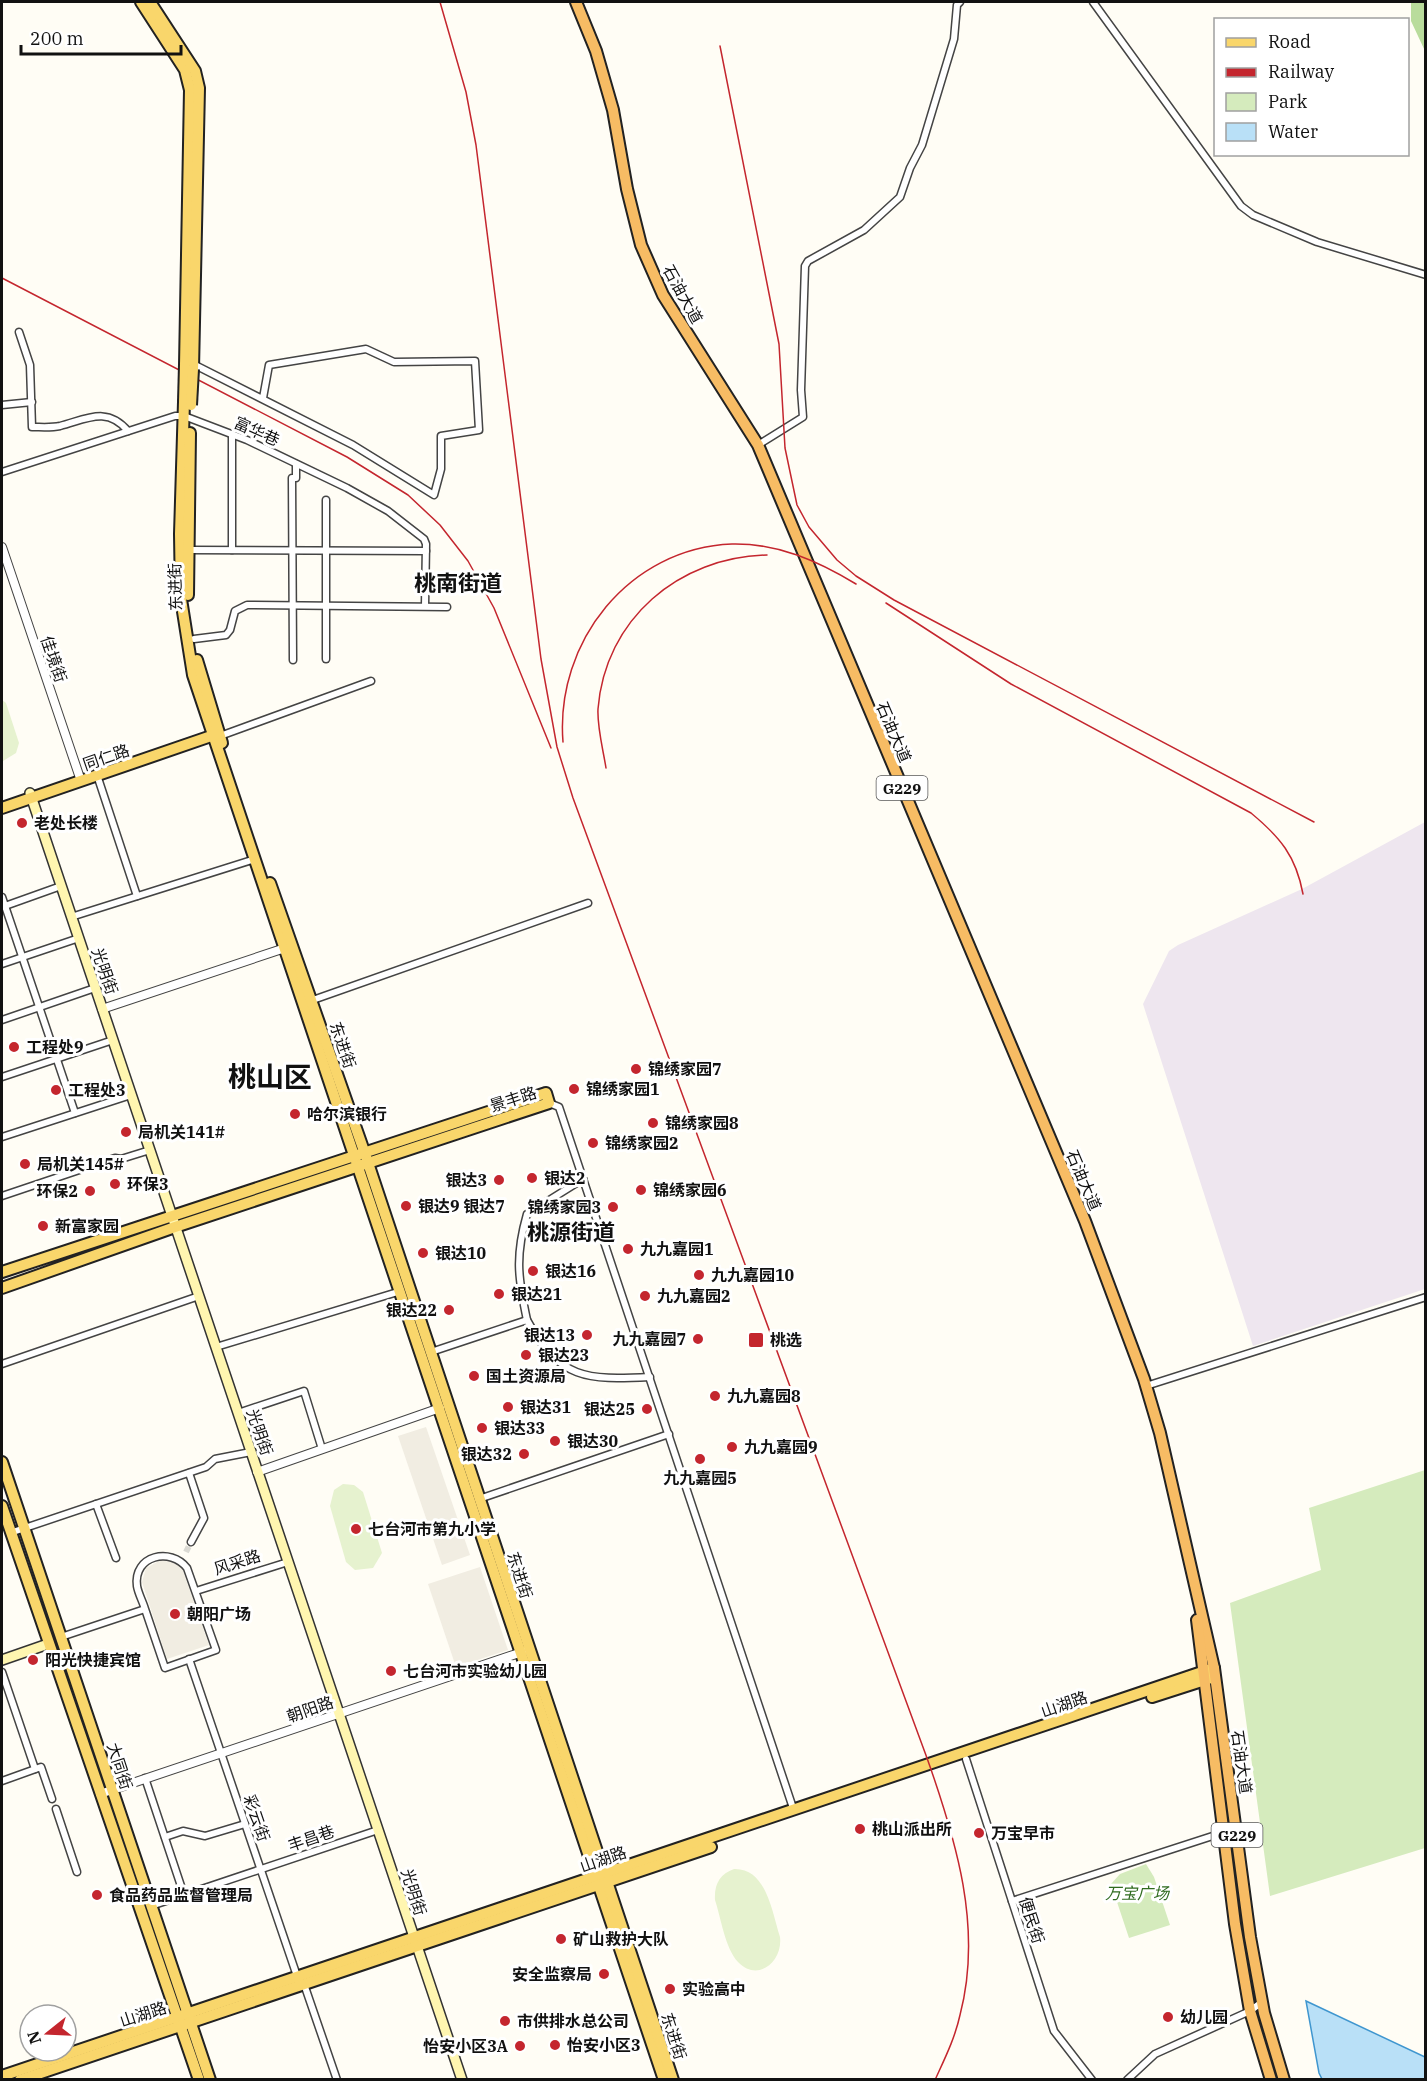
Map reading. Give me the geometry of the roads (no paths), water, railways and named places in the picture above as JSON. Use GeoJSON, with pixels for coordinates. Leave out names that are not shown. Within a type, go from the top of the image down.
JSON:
{"type":"FeatureCollection","features":[{"type":"Feature","properties":{"kind":"highway","name":"石油大道"},"geometry":{"type":"LineString","coordinates":[[576,2],[596,51],[613,110],[627,189],[641,245],[663,295],[758,445],[1085,1221],[1146,1386],[1165,1454],[1215,1672],[1250,1937],[1262,2002],[1284,2079]]}},
{"type":"Feature","properties":{"kind":"highway","name":"石油大道"},"geometry":{"type":"LineString","coordinates":[[1195,1590],[1203,1676],[1225,1832],[1235,1924],[1250,2011],[1272,2079]]}},
{"type":"Feature","properties":{"kind":"main road","name":"东进街"},"geometry":{"type":"LineString","coordinates":[[141,2],[185,70],[190,90],[190,366]]}},
{"type":"Feature","properties":{"kind":"main road","name":"东进街"},"geometry":{"type":"LineString","coordinates":[[150,2],[195,71],[199,88],[181,599],[193,675],[216,733],[430,1352],[479,1499],[525,1651]]}},
{"type":"Feature","properties":{"kind":"main road","name":"东进街"},"geometry":{"type":"LineString","coordinates":[[187,418],[188,600],[198,668],[255,859],[285,948],[308,1002]]}},
{"type":"Feature","properties":{"kind":"main road","name":"同仁路"},"geometry":{"type":"LineString","coordinates":[[80,778],[97,775],[216,733]]}},
{"type":"Feature","properties":{"kind":"main road","name":"同仁路"},"geometry":{"type":"LineString","coordinates":[[2,803],[216,733]]}},
{"type":"Feature","properties":{"kind":"main road","name":"同仁路"},"geometry":{"type":"LineString","coordinates":[[2,808],[31,795]]}},
{"type":"Feature","properties":{"kind":"main road","name":"光明街"},"geometry":{"type":"LineString","coordinates":[[31,795],[462,2079]]}},
{"type":"Feature","properties":{"kind":"main road","name":"景丰路"},"geometry":{"type":"LineString","coordinates":[[2,1272],[174,1222],[549,1102]]}},
{"type":"Feature","properties":{"kind":"main road","name":"东进街"},"geometry":{"type":"LineString","coordinates":[[362,1160],[401,1291],[440,1408],[672,2079]]}},
{"type":"Feature","properties":{"kind":"main road","name":"景丰路"},"geometry":{"type":"LineString","coordinates":[[2,1287],[174,1222]]}},
{"type":"Feature","properties":{"kind":"main road","name":"大同街"},"geometry":{"type":"LineString","coordinates":[[2,1462],[151,1907],[199,2079]]}},
{"type":"Feature","properties":{"kind":"main road","name":"大同街"},"geometry":{"type":"LineString","coordinates":[[2,1506],[6,1528],[100,1794],[183,2021],[210,2079]]}},
{"type":"Feature","properties":{"kind":"main road"},"geometry":{"type":"LineString","coordinates":[[2,1660],[48,1644]]}},
{"type":"Feature","properties":{"kind":"main road","name":"山湖路"},"geometry":{"type":"LineString","coordinates":[[602,1880],[794,1811],[1215,1672]]}},
{"type":"Feature","properties":{"kind":"main road","name":"山湖路"},"geometry":{"type":"LineString","coordinates":[[2,2076],[26,2076],[415,1942],[966,1759],[1203,1676]]}},
{"type":"Feature","properties":{"kind":"main road","name":"东进街"},"geometry":{"type":"LineString","coordinates":[[602,1880],[664,2079]]}},
{"type":"Feature","properties":{"kind":"street"},"geometry":{"type":"LineString","coordinates":[[758,445],[803,417],[802,366],[808,261],[864,230],[900,197],[910,168],[922,145],[954,39],[957,5],[960,2]]}},
{"type":"Feature","properties":{"kind":"street"},"geometry":{"type":"LineString","coordinates":[[1094,2],[1241,206],[1253,215],[1317,242],[1425,275]]}},
{"type":"Feature","properties":{"kind":"street"},"geometry":{"type":"LineString","coordinates":[[19,332],[30,365],[32,427],[58,427],[92,415],[107,415],[128,431]]}},
{"type":"Feature","properties":{"kind":"street"},"geometry":{"type":"LineString","coordinates":[[190,366],[263,398],[353,445],[434,495],[441,469],[441,436],[479,430],[475,361],[394,362],[366,349],[269,364],[263,398]]}},
{"type":"Feature","properties":{"kind":"street"},"geometry":{"type":"LineString","coordinates":[[2,405],[32,402]]}},
{"type":"Feature","properties":{"kind":"street"},"geometry":{"type":"LineString","coordinates":[[2,472],[128,431],[187,418]]}},
{"type":"Feature","properties":{"kind":"street","name":"富华巷"},"geometry":{"type":"LineString","coordinates":[[187,418],[232,434],[388,511],[424,539],[426,551]]}},
{"type":"Feature","properties":{"kind":"street"},"geometry":{"type":"LineString","coordinates":[[232,434],[232,550]]}},
{"type":"Feature","properties":{"kind":"street"},"geometry":{"type":"LineString","coordinates":[[292,660],[292,478],[296,478],[296,464]]}},
{"type":"Feature","properties":{"kind":"street"},"geometry":{"type":"LineString","coordinates":[[326,500],[326,659]]}},
{"type":"Feature","properties":{"kind":"street","name":"佳境街"},"geometry":{"type":"LineString","coordinates":[[2,547],[80,778]]}},
{"type":"Feature","properties":{"kind":"street"},"geometry":{"type":"LineString","coordinates":[[189,550],[426,551],[425,606]]}},
{"type":"Feature","properties":{"kind":"street"},"geometry":{"type":"LineString","coordinates":[[194,639],[226,635],[232,625],[232,615],[240,606],[447,607]]}},
{"type":"Feature","properties":{"kind":"street"},"geometry":{"type":"LineString","coordinates":[[216,733],[370,681]]}},
{"type":"Feature","properties":{"kind":"street"},"geometry":{"type":"LineString","coordinates":[[97,775],[136,896]]}},
{"type":"Feature","properties":{"kind":"street"},"geometry":{"type":"LineString","coordinates":[[71,917],[255,859]]}},
{"type":"Feature","properties":{"kind":"street"},"geometry":{"type":"LineString","coordinates":[[5,906],[61,886]]}},
{"type":"Feature","properties":{"kind":"street"},"geometry":{"type":"LineString","coordinates":[[2,897],[75,1113]]}},
{"type":"Feature","properties":{"kind":"street"},"geometry":{"type":"LineString","coordinates":[[308,1002],[588,903]]}},
{"type":"Feature","properties":{"kind":"street"},"geometry":{"type":"LineString","coordinates":[[2,964],[79,938]]}},
{"type":"Feature","properties":{"kind":"street"},"geometry":{"type":"LineString","coordinates":[[102,1009],[285,948]]}},
{"type":"Feature","properties":{"kind":"street"},"geometry":{"type":"LineString","coordinates":[[2,1020],[95,988]]}},
{"type":"Feature","properties":{"kind":"street"},"geometry":{"type":"LineString","coordinates":[[2,1077],[113,1040]]}},
{"type":"Feature","properties":{"kind":"street"},"geometry":{"type":"LineString","coordinates":[[2,1137],[131,1095]]}},
{"type":"Feature","properties":{"kind":"street"},"geometry":{"type":"LineString","coordinates":[[549,1102],[559,1107],[794,1811]]}},
{"type":"Feature","properties":{"kind":"street"},"geometry":{"type":"LineString","coordinates":[[2,1196],[115,1158],[121,1159],[150,1150]]}},
{"type":"Feature","properties":{"kind":"street"},"geometry":{"type":"LineString","coordinates":[[583,1179],[527,1214],[518,1244],[527,1320],[548,1354],[564,1367],[599,1379],[650,1377]]}},
{"type":"Feature","properties":{"kind":"street"},"geometry":{"type":"LineString","coordinates":[[216,1347],[401,1291]]}},
{"type":"Feature","properties":{"kind":"street"},"geometry":{"type":"LineString","coordinates":[[2,1365],[199,1296]]}},
{"type":"Feature","properties":{"kind":"street"},"geometry":{"type":"LineString","coordinates":[[1146,1386],[1425,1297]]}},
{"type":"Feature","properties":{"kind":"street"},"geometry":{"type":"LineString","coordinates":[[430,1352],[527,1320]]}},
{"type":"Feature","properties":{"kind":"street"},"geometry":{"type":"LineString","coordinates":[[238,1413],[304,1391],[322,1449]]}},
{"type":"Feature","properties":{"kind":"street"},"geometry":{"type":"LineString","coordinates":[[258,1472],[440,1408]]}},
{"type":"Feature","properties":{"kind":"street"},"geometry":{"type":"LineString","coordinates":[[479,1499],[669,1434]]}},
{"type":"Feature","properties":{"kind":"street"},"geometry":{"type":"LineString","coordinates":[[6,1528],[24,1528],[207,1467],[215,1459],[251,1452]]}},
{"type":"Feature","properties":{"kind":"street"},"geometry":{"type":"LineString","coordinates":[[189,1473],[204,1518],[191,1542]]}},
{"type":"Feature","properties":{"kind":"street"},"geometry":{"type":"LineString","coordinates":[[96,1504],[116,1558]]}},
{"type":"Feature","properties":{"kind":"street"},"geometry":{"type":"LineString","coordinates":[[182,1560],[186,1552]]}},
{"type":"Feature","properties":{"kind":"street"},"geometry":{"type":"LineString","coordinates":[[164,1556],[182,1560],[188,1568],[216,1650],[165,1668],[137,1585],[144,1563],[154,1557],[164,1556]]}},
{"type":"Feature","properties":{"kind":"street","name":"风采路"},"geometry":{"type":"LineString","coordinates":[[196,1591],[288,1562]]}},
{"type":"Feature","properties":{"kind":"street"},"geometry":{"type":"LineString","coordinates":[[62,1637],[145,1609]]}},
{"type":"Feature","properties":{"kind":"street","name":"朝阳路"},"geometry":{"type":"LineString","coordinates":[[100,1794],[525,1651]]}},
{"type":"Feature","properties":{"kind":"street","name":"彩云街"},"geometry":{"type":"LineString","coordinates":[[189,1659],[260,1869],[337,2079]]}},
{"type":"Feature","properties":{"kind":"street"},"geometry":{"type":"LineString","coordinates":[[2,1672],[34,1769]]}},
{"type":"Feature","properties":{"kind":"street","name":"便民街"},"geometry":{"type":"LineString","coordinates":[[966,1759],[1054,2031],[1092,2079]]}},
{"type":"Feature","properties":{"kind":"street"},"geometry":{"type":"LineString","coordinates":[[2,1781],[41,1767],[52,1799]]}},
{"type":"Feature","properties":{"kind":"street"},"geometry":{"type":"LineString","coordinates":[[145,1778],[184,1895]]}},
{"type":"Feature","properties":{"kind":"street"},"geometry":{"type":"LineString","coordinates":[[56,1809],[77,1872]]}},
{"type":"Feature","properties":{"kind":"street"},"geometry":{"type":"LineString","coordinates":[[165,1837],[183,1831],[205,1836],[245,1824]]}},
{"type":"Feature","properties":{"kind":"street","name":"丰昌巷"},"geometry":{"type":"LineString","coordinates":[[151,1907],[378,1830]]}},
{"type":"Feature","properties":{"kind":"street"},"geometry":{"type":"LineString","coordinates":[[1012,1901],[1225,1832]]}},
{"type":"Feature","properties":{"kind":"street"},"geometry":{"type":"LineString","coordinates":[[1126,2079],[1155,2054],[1250,2011],[1262,2002]]}},
{"type":"Feature","properties":{"kind":"water"},"geometry":{"type":"Polygon","coordinates":[[[1306,2001],[1425,2057],[1425,2079],[1322,2079],[1306,2001]]]}},
{"type":"Feature","properties":{"kind":"tunnel"},"geometry":{"type":"LineString","coordinates":[[186,1552],[191,1542]]}},
{"type":"Feature","properties":{"kind":"railway"},"geometry":{"type":"LineString","coordinates":[[440,2],[466,92],[476,145],[541,659],[557,747],[573,798],[927,1758],[956,1852],[963,1885],[969,1950],[960,2015],[935,2080]]}},
{"type":"Feature","properties":{"kind":"railway"},"geometry":{"type":"LineString","coordinates":[[720,46],[779,344],[785,448],[797,505],[809,527],[837,560],[856,576],[894,600],[1314,822]]}},
{"type":"Feature","properties":{"kind":"railway"},"geometry":{"type":"LineString","coordinates":[[2,278],[347,457],[408,495],[440,525],[468,561],[494,608],[551,748]]}},
{"type":"Feature","properties":{"kind":"railway"},"geometry":{"type":"LineString","coordinates":[[563,742],[564,705],[572,669],[586,636],[606,607],[631,582],[661,563],[695,550],[732,544],[749,544],[797,555],[856,584]]}},
{"type":"Feature","properties":{"kind":"railway"},"geometry":{"type":"LineString","coordinates":[[606,768],[599,731],[598,709],[604,677],[615,647],[631,621],[652,599],[677,581],[704,567],[735,558],[767,555]]}},
{"type":"Feature","properties":{"kind":"railway"},"geometry":{"type":"LineString","coordinates":[[886,603],[1011,684],[1251,813],[1285,848],[1296,869],[1303,894]]}},
{"type":"Feature","properties":{"kind":"place","name":"老处长楼"},"geometry":{"type":"Point","coordinates":[22,823]}},
{"type":"Feature","properties":{"kind":"place","name":"工程处9"},"geometry":{"type":"Point","coordinates":[14,1047]}},
{"type":"Feature","properties":{"kind":"place","name":"锦绣家园7"},"geometry":{"type":"Point","coordinates":[636,1069]}},
{"type":"Feature","properties":{"kind":"place","name":"锦绣家园1"},"geometry":{"type":"Point","coordinates":[574,1089]}},
{"type":"Feature","properties":{"kind":"place","name":"工程处3"},"geometry":{"type":"Point","coordinates":[56,1090]}},
{"type":"Feature","properties":{"kind":"place","name":"哈尔滨银行"},"geometry":{"type":"Point","coordinates":[295,1114]}},
{"type":"Feature","properties":{"kind":"place","name":"锦绣家园8"},"geometry":{"type":"Point","coordinates":[653,1123]}},
{"type":"Feature","properties":{"kind":"place","name":"局机关141#"},"geometry":{"type":"Point","coordinates":[126,1132]}},
{"type":"Feature","properties":{"kind":"place","name":"锦绣家园2"},"geometry":{"type":"Point","coordinates":[593,1143]}},
{"type":"Feature","properties":{"kind":"place","name":"局机关145#"},"geometry":{"type":"Point","coordinates":[25,1164]}},
{"type":"Feature","properties":{"kind":"place","name":"银达2"},"geometry":{"type":"Point","coordinates":[532,1178]}},
{"type":"Feature","properties":{"kind":"place","name":"银达3"},"geometry":{"type":"Point","coordinates":[499,1180]}},
{"type":"Feature","properties":{"kind":"place","name":"环保3"},"geometry":{"type":"Point","coordinates":[115,1184]}},
{"type":"Feature","properties":{"kind":"place","name":"锦绣家园6"},"geometry":{"type":"Point","coordinates":[641,1190]}},
{"type":"Feature","properties":{"kind":"place","name":"环保2"},"geometry":{"type":"Point","coordinates":[90,1191]}},
{"type":"Feature","properties":{"kind":"place","name":"银达9 银达7"},"geometry":{"type":"Point","coordinates":[406,1206]}},
{"type":"Feature","properties":{"kind":"place","name":"锦绣家园3"},"geometry":{"type":"Point","coordinates":[613,1207]}},
{"type":"Feature","properties":{"kind":"place","name":"新富家园"},"geometry":{"type":"Point","coordinates":[43,1226]}},
{"type":"Feature","properties":{"kind":"place","name":"九九嘉园1"},"geometry":{"type":"Point","coordinates":[628,1249]}},
{"type":"Feature","properties":{"kind":"place","name":"银达10"},"geometry":{"type":"Point","coordinates":[423,1253]}},
{"type":"Feature","properties":{"kind":"place","name":"银达16"},"geometry":{"type":"Point","coordinates":[533,1271]}},
{"type":"Feature","properties":{"kind":"place","name":"九九嘉园10"},"geometry":{"type":"Point","coordinates":[699,1275]}},
{"type":"Feature","properties":{"kind":"place","name":"银达21"},"geometry":{"type":"Point","coordinates":[499,1294]}},
{"type":"Feature","properties":{"kind":"place","name":"九九嘉园2"},"geometry":{"type":"Point","coordinates":[645,1296]}},
{"type":"Feature","properties":{"kind":"place","name":"银达22"},"geometry":{"type":"Point","coordinates":[449,1310]}},
{"type":"Feature","properties":{"kind":"place","name":"银达13"},"geometry":{"type":"Point","coordinates":[587,1335]}},
{"type":"Feature","properties":{"kind":"place","name":"九九嘉园7"},"geometry":{"type":"Point","coordinates":[698,1339]}},
{"type":"Feature","properties":{"kind":"place","name":"桃选"},"geometry":{"type":"Point","coordinates":[756,1340]}},
{"type":"Feature","properties":{"kind":"place","name":"银达23"},"geometry":{"type":"Point","coordinates":[526,1355]}},
{"type":"Feature","properties":{"kind":"place","name":"国土资源局"},"geometry":{"type":"Point","coordinates":[474,1376]}},
{"type":"Feature","properties":{"kind":"place","name":"九九嘉园8"},"geometry":{"type":"Point","coordinates":[715,1396]}},
{"type":"Feature","properties":{"kind":"place","name":"银达31"},"geometry":{"type":"Point","coordinates":[508,1407]}},
{"type":"Feature","properties":{"kind":"place","name":"银达25"},"geometry":{"type":"Point","coordinates":[647,1409]}},
{"type":"Feature","properties":{"kind":"place","name":"银达33"},"geometry":{"type":"Point","coordinates":[482,1428]}},
{"type":"Feature","properties":{"kind":"place","name":"银达30"},"geometry":{"type":"Point","coordinates":[555,1441]}},
{"type":"Feature","properties":{"kind":"place","name":"九九嘉园9"},"geometry":{"type":"Point","coordinates":[732,1447]}},
{"type":"Feature","properties":{"kind":"place","name":"银达32"},"geometry":{"type":"Point","coordinates":[524,1454]}},
{"type":"Feature","properties":{"kind":"place","name":"九九嘉园5"},"geometry":{"type":"Point","coordinates":[700,1459]}},
{"type":"Feature","properties":{"kind":"place","name":"七台河市第九小学"},"geometry":{"type":"Point","coordinates":[356,1529]}},
{"type":"Feature","properties":{"kind":"place","name":"朝阳广场"},"geometry":{"type":"Point","coordinates":[175,1614]}},
{"type":"Feature","properties":{"kind":"place","name":"阳光快捷宾馆"},"geometry":{"type":"Point","coordinates":[33,1660]}},
{"type":"Feature","properties":{"kind":"place","name":"七台河市实验幼儿园"},"geometry":{"type":"Point","coordinates":[391,1671]}},
{"type":"Feature","properties":{"kind":"place","name":"桃山派出所"},"geometry":{"type":"Point","coordinates":[860,1829]}},
{"type":"Feature","properties":{"kind":"place","name":"万宝早市"},"geometry":{"type":"Point","coordinates":[979,1833]}},
{"type":"Feature","properties":{"kind":"place","name":"食品药品监督管理局"},"geometry":{"type":"Point","coordinates":[97,1895]}},
{"type":"Feature","properties":{"kind":"place","name":"矿山救护大队"},"geometry":{"type":"Point","coordinates":[561,1939]}},
{"type":"Feature","properties":{"kind":"place","name":"安全监察局"},"geometry":{"type":"Point","coordinates":[604,1974]}},
{"type":"Feature","properties":{"kind":"place","name":"实验高中"},"geometry":{"type":"Point","coordinates":[670,1989]}},
{"type":"Feature","properties":{"kind":"place","name":"幼儿园"},"geometry":{"type":"Point","coordinates":[1168,2017]}},
{"type":"Feature","properties":{"kind":"place","name":"市供排水总公司"},"geometry":{"type":"Point","coordinates":[505,2021]}},
{"type":"Feature","properties":{"kind":"place","name":"怡安小区3"},"geometry":{"type":"Point","coordinates":[555,2045]}},
{"type":"Feature","properties":{"kind":"place","name":"怡安小区3A"},"geometry":{"type":"Point","coordinates":[520,2046]}},
{"type":"Feature","properties":{"kind":"district","name":"桃南街道"},"geometry":{"type":"Point","coordinates":[458,582]}},
{"type":"Feature","properties":{"kind":"district","name":"桃山区"},"geometry":{"type":"Point","coordinates":[270,1076]}},
{"type":"Feature","properties":{"kind":"district","name":"桃源街道"},"geometry":{"type":"Point","coordinates":[571,1231]}},
{"type":"Feature","properties":{"kind":"park label","name":"万宝广场"},"geometry":{"type":"Point","coordinates":[1137,1893]}}]}
